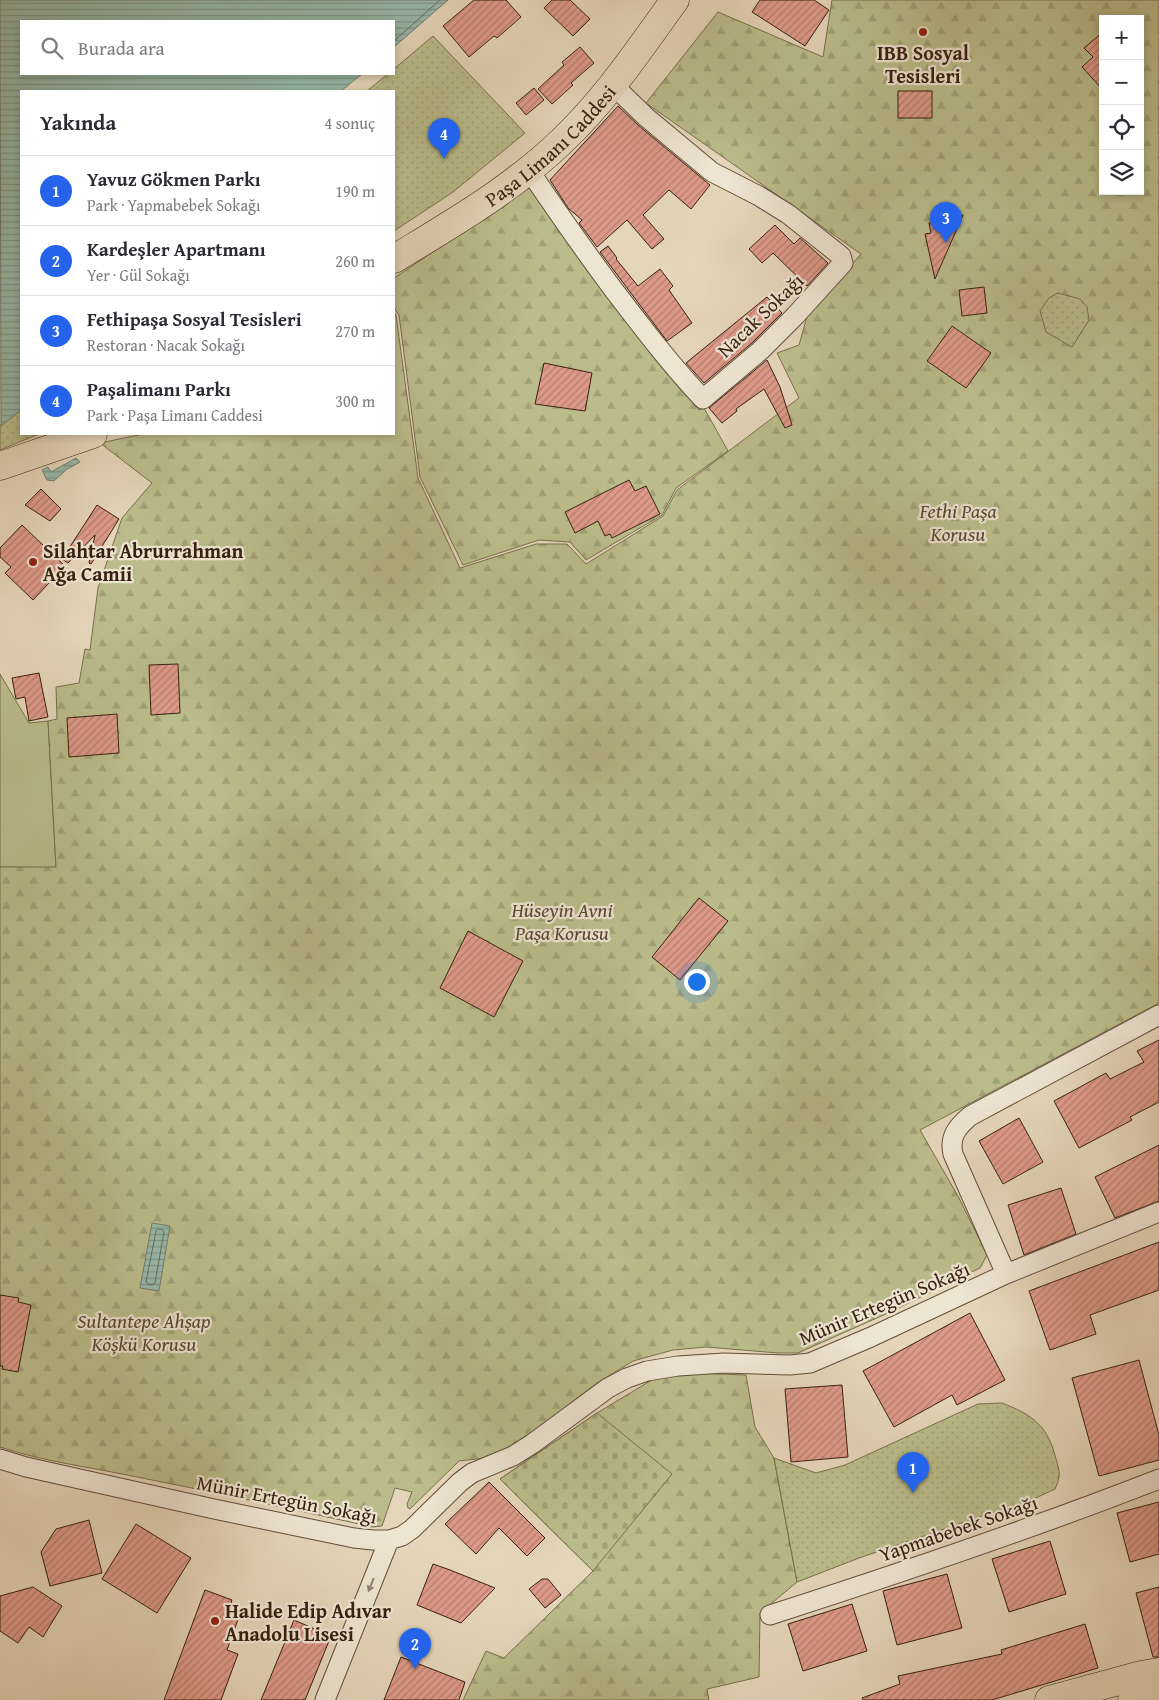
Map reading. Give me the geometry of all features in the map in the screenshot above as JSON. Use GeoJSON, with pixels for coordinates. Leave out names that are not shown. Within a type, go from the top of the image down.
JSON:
{"type":"FeatureCollection","features":[{"type":"Feature","properties":{"kind":"main road","name":"Paşa Limanı Caddesi"},"geometry":{"type":"LineString","coordinates":[[395,258],[480,206],[529,170],[564,139],[614,86],[675,0]]}},
{"type":"Feature","properties":{"kind":"main road"},"geometry":{"type":"LineString","coordinates":[[0,466],[89,435]]}},
{"type":"Feature","properties":{"kind":"main road"},"geometry":{"type":"LineString","coordinates":[[1049,1700],[1141,1675],[1159,1672]]}},
{"type":"Feature","properties":{"kind":"main road"},"geometry":{"type":"LineString","coordinates":[[1132,1700],[1159,1693]]}},
{"type":"Feature","properties":{"kind":"street","name":"Nacak Sokağı"},"geometry":{"type":"LineString","coordinates":[[529,170],[563,221],[619,296],[674,368],[703,399],[778,334],[843,263],[841,256],[788,214],[759,196],[712,172],[646,117],[614,86]]}},
{"type":"Feature","properties":{"kind":"street"},"geometry":{"type":"LineString","coordinates":[[1006,1274],[953,1154],[951,1147],[955,1132],[970,1116],[1159,1015]]}},
{"type":"Feature","properties":{"kind":"street","name":"Münir Ertegün Sokağı"},"geometry":{"type":"LineString","coordinates":[[0,1459],[26,1467],[214,1509],[354,1538],[388,1540],[402,1536],[412,1529],[460,1482],[472,1473],[513,1456],[608,1388],[627,1378],[647,1371],[678,1366],[724,1363],[790,1365],[810,1363],[871,1337],[1006,1274],[1159,1212]]}},
{"type":"Feature","properties":{"kind":"street","name":"Yapmabebek Sokağı"},"geometry":{"type":"LineString","coordinates":[[770,1615],[1080,1510],[1159,1479]]}},
{"type":"Feature","properties":{"kind":"street"},"geometry":{"type":"LineString","coordinates":[[325,1700],[388,1540]]}},
{"type":"Feature","properties":{"kind":"green space"},"geometry":{"type":"Polygon","coordinates":[[[832,0],[1159,0],[1159,1003],[920,1130],[959,1198],[987,1255],[980,1268],[888,1313],[798,1353],[706,1347],[673,1350],[633,1361],[597,1383],[520,1442],[485,1458],[459,1461],[410,1509],[407,1504],[412,1492],[395,1488],[382,1526],[373,1527],[188,1487],[47,1460],[0,1447],[0,867],[56,867],[48,721],[57,719],[56,687],[79,683],[85,649],[90,650],[98,588],[122,518],[152,483],[100,443],[138,435],[395,435],[395,314],[418,478],[460,568],[536,544],[567,544],[586,564],[663,516],[677,490],[799,398],[777,353],[799,345],[808,313],[861,254],[646,103],[718,12],[823,57],[832,0]]]}},
{"type":"Feature","properties":{"kind":"green space"},"geometry":{"type":"Polygon","coordinates":[[[433,36],[525,133],[453,192],[395,230],[395,90],[368,90],[387,75],[395,75],[395,68],[433,36]]]}},
{"type":"Feature","properties":{"kind":"green space"},"geometry":{"type":"Polygon","coordinates":[[[529,188],[699,410],[704,408],[728,451],[676,488],[662,515],[586,560],[570,542],[539,540],[463,565],[420,477],[399,315],[395,309],[395,277],[529,188]]]}},
{"type":"Feature","properties":{"kind":"green space"},"geometry":{"type":"Polygon","coordinates":[[[1058,293],[1080,299],[1087,307],[1089,320],[1072,347],[1046,332],[1040,311],[1049,298],[1058,293]]]}},
{"type":"Feature","properties":{"kind":"green space"},"geometry":{"type":"Polygon","coordinates":[[[20,411],[20,435],[37,435],[0,450],[1,425],[20,411]]]}},
{"type":"Feature","properties":{"kind":"green space"},"geometry":{"type":"Polygon","coordinates":[[[0,674],[29,723],[48,721],[56,868],[0,867],[0,674]]]}},
{"type":"Feature","properties":{"kind":"green space"},"geometry":{"type":"Polygon","coordinates":[[[665,1372],[746,1375],[755,1427],[774,1458],[797,1582],[760,1613],[759,1677],[707,1689],[709,1700],[463,1700],[486,1651],[504,1658],[593,1571],[500,1479],[597,1413],[665,1372]]]}},
{"type":"Feature","properties":{"kind":"green space"},"geometry":{"type":"Polygon","coordinates":[[[1002,1403],[1031,1417],[1049,1438],[1059,1474],[1055,1489],[1038,1497],[859,1558],[797,1582],[774,1458],[816,1473],[845,1465],[978,1404],[1002,1403]]]}},
{"type":"Feature","properties":{"kind":"green space"},"geometry":{"type":"Polygon","coordinates":[[[597,1413],[672,1474],[593,1571],[500,1479],[597,1413]]]}},
{"type":"Feature","properties":{"kind":"water"},"geometry":{"type":"Polygon","coordinates":[[[0,0],[448,0],[395,46],[395,20],[20,20],[20,75],[361,75],[342,90],[20,90],[20,411],[1,426],[0,0]]]}},
{"type":"Feature","properties":{"kind":"water"},"geometry":{"type":"Polygon","coordinates":[[[76,458],[80,462],[67,469],[54,481],[47,480],[42,470],[48,467],[51,472],[76,458]]]}},
{"type":"Feature","properties":{"kind":"water"},"geometry":{"type":"Polygon","coordinates":[[[152,1223],[170,1226],[159,1291],[140,1288],[152,1223]]]}},
{"type":"Feature","properties":{"kind":"building"},"geometry":{"type":"Polygon","coordinates":[[[474,0],[506,0],[521,17],[497,38],[494,36],[469,57],[443,26],[474,0]]]}},
{"type":"Feature","properties":{"kind":"building"},"geometry":{"type":"Polygon","coordinates":[[[552,0],[570,0],[590,19],[573,36],[544,8],[552,0]]]}},
{"type":"Feature","properties":{"kind":"building"},"geometry":{"type":"Polygon","coordinates":[[[760,0],[814,0],[829,10],[805,46],[752,12],[760,0]]]}},
{"type":"Feature","properties":{"kind":"building"},"geometry":{"type":"Polygon","coordinates":[[[1099,35],[1099,86],[1082,67],[1093,57],[1084,48],[1099,35]]]}},
{"type":"Feature","properties":{"kind":"building"},"geometry":{"type":"Polygon","coordinates":[[[580,47],[594,63],[571,83],[573,85],[552,104],[538,89],[564,65],[562,62],[580,47]]]}},
{"type":"Feature","properties":{"kind":"building"},"geometry":{"type":"Polygon","coordinates":[[[534,88],[544,100],[526,115],[516,103],[534,88]]]}},
{"type":"Feature","properties":{"kind":"building"},"geometry":{"type":"Polygon","coordinates":[[[898,91],[932,91],[932,118],[898,118],[898,91]]]}},
{"type":"Feature","properties":{"kind":"building"},"geometry":{"type":"Polygon","coordinates":[[[618,106],[710,185],[691,209],[669,190],[643,215],[664,239],[652,249],[627,220],[597,247],[579,223],[582,220],[568,208],[550,180],[618,106]]]}},
{"type":"Feature","properties":{"kind":"building"},"geometry":{"type":"Polygon","coordinates":[[[963,215],[935,279],[925,234],[931,233],[929,223],[963,215]]]}},
{"type":"Feature","properties":{"kind":"building"},"geometry":{"type":"Polygon","coordinates":[[[775,225],[794,244],[800,238],[828,263],[807,286],[773,253],[762,263],[749,249],[775,225]]]}},
{"type":"Feature","properties":{"kind":"building"},"geometry":{"type":"Polygon","coordinates":[[[608,246],[638,286],[660,269],[673,286],[669,290],[692,323],[667,341],[600,252],[608,246]]]}},
{"type":"Feature","properties":{"kind":"building"},"geometry":{"type":"Polygon","coordinates":[[[984,287],[987,313],[962,316],[959,290],[984,287]]]}},
{"type":"Feature","properties":{"kind":"building"},"geometry":{"type":"Polygon","coordinates":[[[767,297],[782,313],[753,342],[704,383],[686,363],[767,297]]]}},
{"type":"Feature","properties":{"kind":"building"},"geometry":{"type":"Polygon","coordinates":[[[952,326],[991,353],[966,388],[927,361],[952,326]]]}},
{"type":"Feature","properties":{"kind":"building"},"geometry":{"type":"Polygon","coordinates":[[[767,360],[780,387],[792,425],[785,428],[764,389],[736,409],[737,411],[722,423],[709,408],[767,360]]]}},
{"type":"Feature","properties":{"kind":"building"},"geometry":{"type":"Polygon","coordinates":[[[544,363],[592,373],[585,411],[535,404],[544,363]]]}},
{"type":"Feature","properties":{"kind":"building"},"geometry":{"type":"Polygon","coordinates":[[[629,480],[635,491],[646,486],[660,514],[612,538],[610,534],[605,536],[598,521],[575,533],[565,512],[629,480]]]}},
{"type":"Feature","properties":{"kind":"building"},"geometry":{"type":"Polygon","coordinates":[[[41,489],[61,509],[50,521],[25,505],[41,489]]]}},
{"type":"Feature","properties":{"kind":"building"},"geometry":{"type":"Polygon","coordinates":[[[97,505],[119,519],[91,564],[89,563],[95,535],[68,563],[62,559],[97,505]]]}},
{"type":"Feature","properties":{"kind":"building","name":"Silahtar Abrurrahman Ağa Camii"},"geometry":{"type":"Polygon","coordinates":[[[22,525],[65,566],[33,600],[5,573],[11,567],[0,557],[0,548],[22,525]]]}},
{"type":"Feature","properties":{"kind":"building"},"geometry":{"type":"Polygon","coordinates":[[[178,664],[180,713],[151,715],[149,665],[178,664]]]}},
{"type":"Feature","properties":{"kind":"building"},"geometry":{"type":"Polygon","coordinates":[[[39,673],[48,717],[29,721],[25,697],[16,699],[12,678],[39,673]]]}},
{"type":"Feature","properties":{"kind":"building"},"geometry":{"type":"Polygon","coordinates":[[[117,714],[119,753],[69,757],[67,718],[117,714]]]}},
{"type":"Feature","properties":{"kind":"building"},"geometry":{"type":"Polygon","coordinates":[[[699,898],[728,921],[680,980],[652,957],[699,898]]]}},
{"type":"Feature","properties":{"kind":"building"},"geometry":{"type":"Polygon","coordinates":[[[468,931],[523,961],[494,1017],[440,988],[468,931]]]}},
{"type":"Feature","properties":{"kind":"building"},"geometry":{"type":"Polygon","coordinates":[[[1159,1040],[1159,1102],[1130,1117],[1132,1120],[1079,1148],[1054,1101],[1106,1073],[1110,1079],[1144,1062],[1137,1051],[1159,1040]]]}},
{"type":"Feature","properties":{"kind":"building"},"geometry":{"type":"Polygon","coordinates":[[[1019,1118],[1043,1162],[1003,1184],[979,1141],[1019,1118]]]}},
{"type":"Feature","properties":{"kind":"building"},"geometry":{"type":"Polygon","coordinates":[[[1159,1145],[1159,1201],[1115,1218],[1095,1177],[1159,1145]]]}},
{"type":"Feature","properties":{"kind":"building"},"geometry":{"type":"Polygon","coordinates":[[[1061,1188],[1076,1234],[1024,1255],[1008,1205],[1061,1188]]]}},
{"type":"Feature","properties":{"kind":"building"},"geometry":{"type":"Polygon","coordinates":[[[1159,1242],[1159,1290],[1090,1315],[1096,1334],[1050,1350],[1029,1291],[1159,1242]]]}},
{"type":"Feature","properties":{"kind":"building"},"geometry":{"type":"Polygon","coordinates":[[[0,1295],[19,1298],[18,1302],[31,1305],[18,1372],[2,1369],[3,1366],[0,1366],[0,1295]]]}},
{"type":"Feature","properties":{"kind":"building"},"geometry":{"type":"Polygon","coordinates":[[[970,1313],[1005,1380],[957,1405],[952,1395],[894,1427],[863,1371],[970,1313]]]}},
{"type":"Feature","properties":{"kind":"building"},"geometry":{"type":"Polygon","coordinates":[[[1139,1360],[1159,1435],[1159,1460],[1099,1476],[1072,1378],[1139,1360]]]}},
{"type":"Feature","properties":{"kind":"building"},"geometry":{"type":"Polygon","coordinates":[[[842,1385],[848,1457],[791,1462],[785,1389],[842,1385]]]}},
{"type":"Feature","properties":{"kind":"building"},"geometry":{"type":"Polygon","coordinates":[[[489,1482],[545,1538],[527,1556],[499,1528],[476,1554],[445,1524],[489,1482]]]}},
{"type":"Feature","properties":{"kind":"building"},"geometry":{"type":"Polygon","coordinates":[[[1159,1502],[1159,1554],[1130,1562],[1117,1513],[1159,1502]]]}},
{"type":"Feature","properties":{"kind":"building"},"geometry":{"type":"Polygon","coordinates":[[[89,1520],[102,1573],[50,1586],[41,1552],[56,1529],[89,1520]]]}},
{"type":"Feature","properties":{"kind":"building"},"geometry":{"type":"Polygon","coordinates":[[[136,1524],[191,1558],[157,1613],[102,1579],[136,1524]]]}},
{"type":"Feature","properties":{"kind":"building"},"geometry":{"type":"Polygon","coordinates":[[[1050,1541],[1066,1594],[1009,1612],[992,1559],[1050,1541]]]}},
{"type":"Feature","properties":{"kind":"building"},"geometry":{"type":"Polygon","coordinates":[[[433,1564],[495,1588],[461,1623],[417,1605],[433,1564]]]}},
{"type":"Feature","properties":{"kind":"building"},"geometry":{"type":"Polygon","coordinates":[[[947,1574],[962,1628],[897,1645],[883,1591],[947,1574]]]}},
{"type":"Feature","properties":{"kind":"building"},"geometry":{"type":"Polygon","coordinates":[[[542,1579],[548,1579],[561,1595],[545,1608],[529,1589],[542,1579]]]}},
{"type":"Feature","properties":{"kind":"building"},"geometry":{"type":"Polygon","coordinates":[[[33,1587],[62,1606],[43,1637],[29,1627],[18,1643],[0,1631],[0,1596],[33,1587]]]}},
{"type":"Feature","properties":{"kind":"building"},"geometry":{"type":"Polygon","coordinates":[[[1159,1587],[1159,1657],[1153,1657],[1136,1593],[1159,1587]]]}},
{"type":"Feature","properties":{"kind":"building"},"geometry":{"type":"Polygon","coordinates":[[[205,1590],[232,1600],[230,1606],[241,1611],[227,1650],[238,1654],[221,1700],[164,1700],[205,1590]]]}},
{"type":"Feature","properties":{"kind":"building"},"geometry":{"type":"Polygon","coordinates":[[[852,1604],[867,1651],[803,1671],[788,1624],[852,1604]]]}},
{"type":"Feature","properties":{"kind":"building"},"geometry":{"type":"Polygon","coordinates":[[[294,1620],[331,1636],[305,1700],[261,1700],[294,1620]]]}},
{"type":"Feature","properties":{"kind":"building"},"geometry":{"type":"Polygon","coordinates":[[[1085,1624],[1098,1668],[992,1700],[863,1700],[862,1698],[900,1684],[898,1676],[1002,1654],[1001,1650],[1085,1624]]]}},
{"type":"Feature","properties":{"kind":"building"},"geometry":{"type":"Polygon","coordinates":[[[401,1657],[465,1682],[459,1700],[384,1700],[401,1657]]]}},
{"type":"Feature","properties":{"kind":"place","name":"IBB Sosyal Tesisleri"},"geometry":{"type":"Point","coordinates":[923,32]}},
{"type":"Feature","properties":{"kind":"place","name":"Paşalimanı Parkı"},"geometry":{"type":"Point","coordinates":[444,159]}},
{"type":"Feature","properties":{"kind":"place","name":"Fethipaşa Sosyal Tesisleri"},"geometry":{"type":"Point","coordinates":[946,243]}},
{"type":"Feature","properties":{"kind":"place","name":"Silahtar Abrurrahman Ağa Camii"},"geometry":{"type":"Point","coordinates":[33,562]}},
{"type":"Feature","properties":{"kind":"place","name":"Yavuz Gökmen Parkı"},"geometry":{"type":"Point","coordinates":[913,1493]}},
{"type":"Feature","properties":{"kind":"place","name":"Halide Edip Adıvar Anadolu Lisesi"},"geometry":{"type":"Point","coordinates":[215,1621]}},
{"type":"Feature","properties":{"kind":"place","name":"Kardeşler Apartmanı"},"geometry":{"type":"Point","coordinates":[415,1669]}},
{"type":"Feature","properties":{"kind":"park label","name":"Fethi Paşa Korusu"},"geometry":{"type":"Point","coordinates":[958,522]}},
{"type":"Feature","properties":{"kind":"park label","name":"Hüseyin Avni Paşa Korusu"},"geometry":{"type":"Point","coordinates":[562,920]}},
{"type":"Feature","properties":{"kind":"park label","name":"Sultantepe Ahşap Köşkü Korusu"},"geometry":{"type":"Point","coordinates":[144,1332]}}]}
